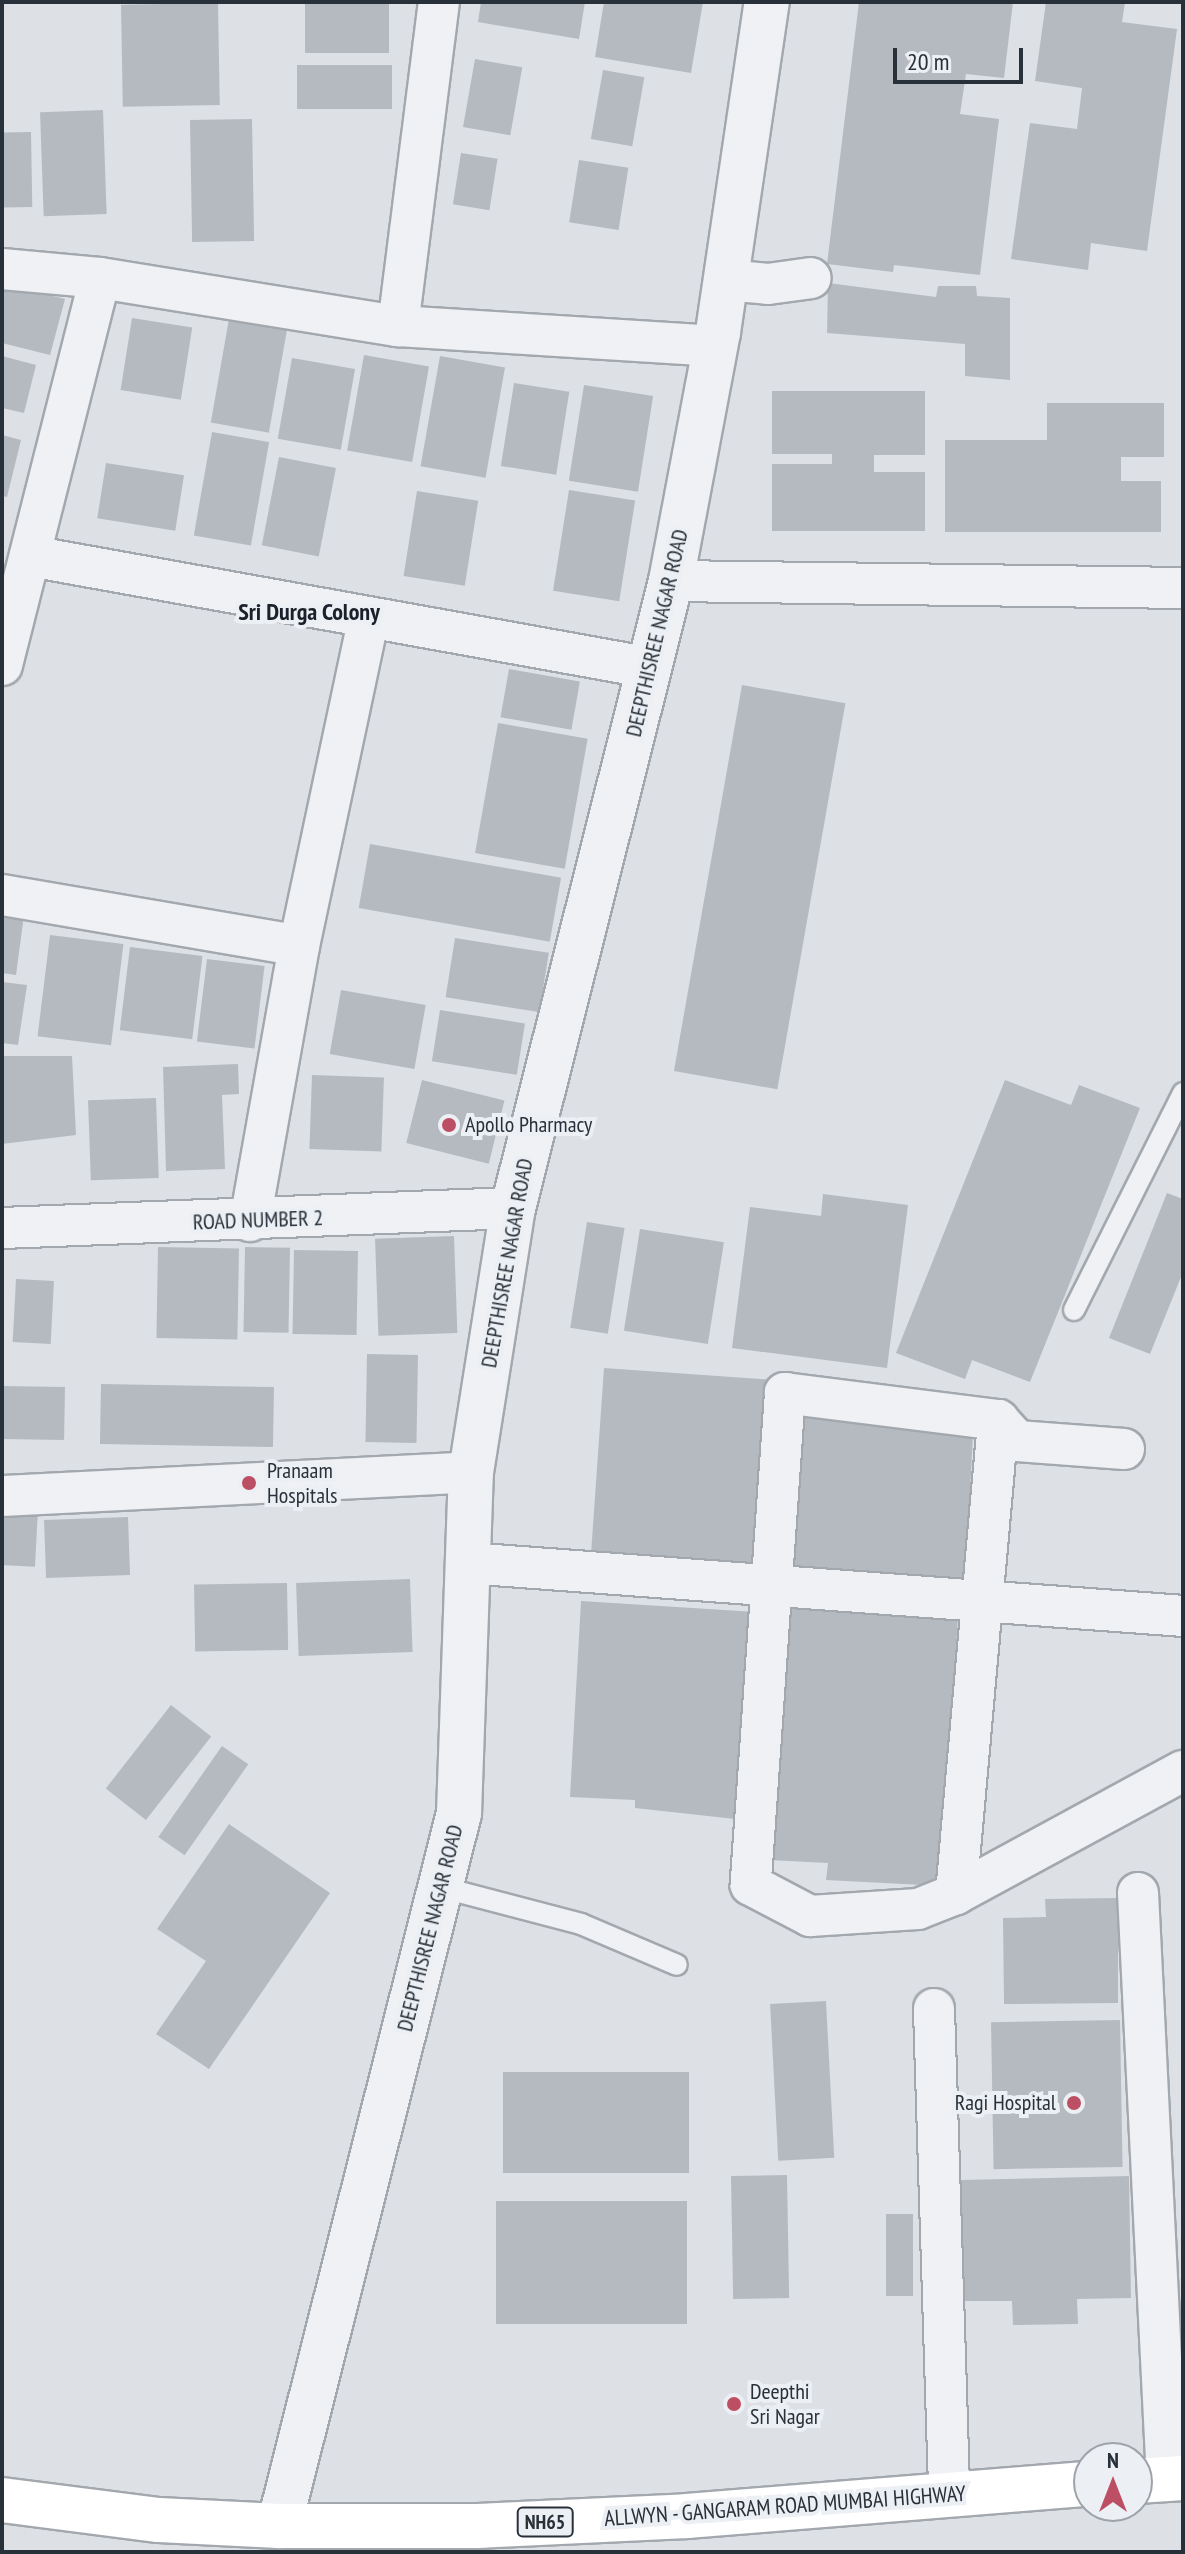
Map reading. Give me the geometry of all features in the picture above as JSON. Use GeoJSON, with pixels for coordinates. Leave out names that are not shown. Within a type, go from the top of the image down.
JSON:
{"type":"FeatureCollection","features":[{"type":"Feature","properties":{"kind":"highway","name":"ALLWYN - GANGARAM ROAD MUMBAI HIGHWAY"},"geometry":{"type":"LineString","coordinates":[[2,2500],[159,2520],[279,2526],[477,2526],[687,2516],[1073,2485]]}},
{"type":"Feature","properties":{"kind":"street"},"geometry":{"type":"LineString","coordinates":[[398,326],[439,2]]}},
{"type":"Feature","properties":{"kind":"street","name":"DEEPTHISREE NAGAR ROAD"},"geometry":{"type":"LineString","coordinates":[[279,2526],[445,1884],[459,1813],[471,1472],[513,1208],[671,581],[716,346],[767,2]]}},
{"type":"Feature","properties":{"kind":"street"},"geometry":{"type":"LineString","coordinates":[[2,269],[100,278],[398,326],[716,346]]}},
{"type":"Feature","properties":{"kind":"street"},"geometry":{"type":"LineString","coordinates":[[2,665],[100,278]]}},
{"type":"Feature","properties":{"kind":"street"},"geometry":{"type":"LineString","coordinates":[[726,280],[768,284],[811,278]]}},
{"type":"Feature","properties":{"kind":"street"},"geometry":{"type":"LineString","coordinates":[[30,556],[368,620],[651,668]]}},
{"type":"Feature","properties":{"kind":"street"},"geometry":{"type":"LineString","coordinates":[[671,581],[1183,588]]}},
{"type":"Feature","properties":{"kind":"street"},"geometry":{"type":"LineString","coordinates":[[250,1221],[299,946],[368,620]]}},
{"type":"Feature","properties":{"kind":"street"},"geometry":{"type":"LineString","coordinates":[[2,895],[299,946]]}},
{"type":"Feature","properties":{"kind":"street","name":"ROAD NUMBER 2"},"geometry":{"type":"LineString","coordinates":[[2,1228],[250,1221],[513,1208]]}},
{"type":"Feature","properties":{"kind":"street"},"geometry":{"type":"LineString","coordinates":[[1124,1449],[1017,1441],[998,1420],[785,1393],[769,1587],[751,1885],[810,1916],[918,1909],[956,1894],[1183,1771]]}},
{"type":"Feature","properties":{"kind":"street"},"geometry":{"type":"LineString","coordinates":[[956,1894],[998,1420]]}},
{"type":"Feature","properties":{"kind":"street"},"geometry":{"type":"LineString","coordinates":[[2,1496],[471,1472]]}},
{"type":"Feature","properties":{"kind":"street"},"geometry":{"type":"LineString","coordinates":[[467,1563],[1183,1616]]}},
{"type":"Feature","properties":{"kind":"street"},"geometry":{"type":"LineString","coordinates":[[1138,1893],[1162,2479]]}},
{"type":"Feature","properties":{"kind":"street"},"geometry":{"type":"LineString","coordinates":[[934,2009],[949,2493]]}},
{"type":"Feature","properties":{"kind":"lane"},"geometry":{"type":"LineString","coordinates":[[1074,1310],[1183,1093]]}},
{"type":"Feature","properties":{"kind":"lane"},"geometry":{"type":"LineString","coordinates":[[445,1884],[581,1924],[677,1965]]}},
{"type":"Feature","properties":{"kind":"building"},"geometry":{"type":"Polygon","coordinates":[[[305,2],[389,2],[389,53],[305,53],[305,2]]]}},
{"type":"Feature","properties":{"kind":"building"},"geometry":{"type":"Polygon","coordinates":[[[481,2],[585,2],[579,39],[478,22],[481,2]]]}},
{"type":"Feature","properties":{"kind":"building"},"geometry":{"type":"Polygon","coordinates":[[[604,2],[703,2],[691,73],[595,57],[604,2]]]}},
{"type":"Feature","properties":{"kind":"building"},"geometry":{"type":"Polygon","coordinates":[[[859,2],[1013,2],[1004,78],[966,74],[960,114],[999,119],[980,275],[894,265],[893,272],[827,264],[859,2]]]}},
{"type":"Feature","properties":{"kind":"building"},"geometry":{"type":"Polygon","coordinates":[[[1046,2],[1125,2],[1122,22],[1177,29],[1147,251],[1091,243],[1088,270],[1011,259],[1030,123],[1077,129],[1082,88],[1035,81],[1046,2]]]}},
{"type":"Feature","properties":{"kind":"building"},"geometry":{"type":"Polygon","coordinates":[[[218,3],[220,105],[123,107],[121,5],[218,3]]]}},
{"type":"Feature","properties":{"kind":"building"},"geometry":{"type":"Polygon","coordinates":[[[475,59],[522,67],[510,135],[463,127],[475,59]]]}},
{"type":"Feature","properties":{"kind":"building"},"geometry":{"type":"Polygon","coordinates":[[[297,65],[392,65],[392,109],[297,109],[297,65]]]}},
{"type":"Feature","properties":{"kind":"building"},"geometry":{"type":"Polygon","coordinates":[[[603,70],[644,77],[632,146],[591,139],[603,70]]]}},
{"type":"Feature","properties":{"kind":"building"},"geometry":{"type":"Polygon","coordinates":[[[103,110],[107,214],[44,216],[40,112],[103,110]]]}},
{"type":"Feature","properties":{"kind":"building"},"geometry":{"type":"Polygon","coordinates":[[[252,119],[254,241],[192,242],[190,120],[252,119]]]}},
{"type":"Feature","properties":{"kind":"building"},"geometry":{"type":"Polygon","coordinates":[[[31,132],[32,207],[3,207],[2,133],[31,132]]]}},
{"type":"Feature","properties":{"kind":"building"},"geometry":{"type":"Polygon","coordinates":[[[461,153],[498,159],[489,210],[453,204],[461,153]]]}},
{"type":"Feature","properties":{"kind":"building"},"geometry":{"type":"Polygon","coordinates":[[[579,160],[628,168],[619,230],[569,222],[579,160]]]}},
{"type":"Feature","properties":{"kind":"building"},"geometry":{"type":"Polygon","coordinates":[[[2,283],[65,299],[50,355],[2,343],[2,283]]]}},
{"type":"Feature","properties":{"kind":"building"},"geometry":{"type":"Polygon","coordinates":[[[828,283],[936,297],[938,286],[976,286],[977,296],[1010,298],[1010,380],[965,376],[965,344],[827,333],[828,283]]]}},
{"type":"Feature","properties":{"kind":"building"},"geometry":{"type":"Polygon","coordinates":[[[132,318],[192,328],[181,400],[121,390],[132,318]]]}},
{"type":"Feature","properties":{"kind":"building"},"geometry":{"type":"Polygon","coordinates":[[[229,319],[287,329],[269,433],[211,422],[229,319]]]}},
{"type":"Feature","properties":{"kind":"building"},"geometry":{"type":"Polygon","coordinates":[[[364,355],[429,366],[412,462],[347,451],[364,355]]]}},
{"type":"Feature","properties":{"kind":"building"},"geometry":{"type":"Polygon","coordinates":[[[2,356],[36,365],[24,413],[2,408],[2,356]]]}},
{"type":"Feature","properties":{"kind":"building"},"geometry":{"type":"Polygon","coordinates":[[[440,356],[505,367],[486,478],[421,466],[440,356]]]}},
{"type":"Feature","properties":{"kind":"building"},"geometry":{"type":"Polygon","coordinates":[[[292,358],[355,369],[341,450],[278,439],[292,358]]]}},
{"type":"Feature","properties":{"kind":"building"},"geometry":{"type":"Polygon","coordinates":[[[514,383],[569,392],[556,475],[501,466],[514,383]]]}},
{"type":"Feature","properties":{"kind":"building"},"geometry":{"type":"Polygon","coordinates":[[[584,385],[653,396],[638,492],[569,481],[584,385]]]}},
{"type":"Feature","properties":{"kind":"building"},"geometry":{"type":"Polygon","coordinates":[[[772,391],[925,391],[925,455],[874,455],[874,472],[925,472],[925,531],[772,531],[772,464],[832,464],[832,454],[772,454],[772,391]]]}},
{"type":"Feature","properties":{"kind":"building"},"geometry":{"type":"Polygon","coordinates":[[[1047,403],[1164,403],[1164,457],[1121,457],[1121,481],[1161,481],[1161,532],[945,532],[945,440],[1047,440],[1047,403]]]}},
{"type":"Feature","properties":{"kind":"building"},"geometry":{"type":"Polygon","coordinates":[[[212,432],[269,442],[251,545],[194,535],[212,432]]]}},
{"type":"Feature","properties":{"kind":"building"},"geometry":{"type":"Polygon","coordinates":[[[2,435],[21,440],[7,497],[2,496],[2,435]]]}},
{"type":"Feature","properties":{"kind":"building"},"geometry":{"type":"Polygon","coordinates":[[[279,457],[336,468],[319,556],[262,545],[279,457]]]}},
{"type":"Feature","properties":{"kind":"building"},"geometry":{"type":"Polygon","coordinates":[[[106,463],[184,475],[175,531],[97,518],[106,463]]]}},
{"type":"Feature","properties":{"kind":"building"},"geometry":{"type":"Polygon","coordinates":[[[569,490],[635,500],[619,601],[553,591],[569,490]]]}},
{"type":"Feature","properties":{"kind":"building"},"geometry":{"type":"Polygon","coordinates":[[[417,491],[478,501],[465,586],[404,576],[417,491]]]}},
{"type":"Feature","properties":{"kind":"building"},"geometry":{"type":"Polygon","coordinates":[[[509,669],[580,682],[571,730],[500,717],[509,669]]]}},
{"type":"Feature","properties":{"kind":"building"},"geometry":{"type":"Polygon","coordinates":[[[742,685],[845,703],[777,1089],[674,1071],[742,685]]]}},
{"type":"Feature","properties":{"kind":"building"},"geometry":{"type":"Polygon","coordinates":[[[498,723],[588,739],[565,869],[475,853],[498,723]]]}},
{"type":"Feature","properties":{"kind":"building"},"geometry":{"type":"Polygon","coordinates":[[[370,844],[561,878],[550,942],[359,908],[370,844]]]}},
{"type":"Feature","properties":{"kind":"building"},"geometry":{"type":"Polygon","coordinates":[[[2,912],[24,915],[16,975],[2,973],[2,912]]]}},
{"type":"Feature","properties":{"kind":"building"},"geometry":{"type":"Polygon","coordinates":[[[50,935],[123,944],[111,1045],[38,1036],[50,935]]]}},
{"type":"Feature","properties":{"kind":"building"},"geometry":{"type":"Polygon","coordinates":[[[455,938],[549,953],[539,1012],[446,997],[455,938]]]}},
{"type":"Feature","properties":{"kind":"building"},"geometry":{"type":"Polygon","coordinates":[[[130,947],[202,956],[192,1039],[120,1030],[130,947]]]}},
{"type":"Feature","properties":{"kind":"building"},"geometry":{"type":"Polygon","coordinates":[[[207,959],[265,966],[254,1048],[197,1041],[207,959]]]}},
{"type":"Feature","properties":{"kind":"building"},"geometry":{"type":"Polygon","coordinates":[[[2,982],[27,985],[18,1045],[2,1043],[2,982]]]}},
{"type":"Feature","properties":{"kind":"building"},"geometry":{"type":"Polygon","coordinates":[[[341,990],[426,1005],[414,1069],[330,1054],[341,990]]]}},
{"type":"Feature","properties":{"kind":"building"},"geometry":{"type":"Polygon","coordinates":[[[440,1010],[525,1023],[517,1075],[432,1061],[440,1010]]]}},
{"type":"Feature","properties":{"kind":"building"},"geometry":{"type":"Polygon","coordinates":[[[2,1056],[72,1056],[76,1135],[2,1144],[2,1056]]]}},
{"type":"Feature","properties":{"kind":"building"},"geometry":{"type":"Polygon","coordinates":[[[238,1064],[239,1094],[222,1095],[225,1169],[166,1171],[163,1067],[238,1064]]]}},
{"type":"Feature","properties":{"kind":"building"},"geometry":{"type":"Polygon","coordinates":[[[312,1075],[384,1078],[381,1151],[309,1149],[312,1075]]]}},
{"type":"Feature","properties":{"kind":"building"},"geometry":{"type":"Polygon","coordinates":[[[422,1080],[504,1101],[489,1164],[406,1143],[422,1080]]]}},
{"type":"Feature","properties":{"kind":"building"},"geometry":{"type":"Polygon","coordinates":[[[1005,1080],[1071,1105],[1079,1085],[1140,1108],[1030,1382],[972,1360],[965,1379],[896,1353],[1005,1080]]]}},
{"type":"Feature","properties":{"kind":"building"},"geometry":{"type":"Polygon","coordinates":[[[156,1098],[159,1178],[91,1180],[88,1100],[156,1098]]]}},
{"type":"Feature","properties":{"kind":"building"},"geometry":{"type":"Polygon","coordinates":[[[1167,1193],[1183,1199],[1183,1272],[1150,1354],[1109,1338],[1167,1193]]]}},
{"type":"Feature","properties":{"kind":"building"},"geometry":{"type":"Polygon","coordinates":[[[823,1194],[908,1205],[887,1368],[732,1348],[750,1207],[821,1216],[823,1194]]]}},
{"type":"Feature","properties":{"kind":"building"},"geometry":{"type":"Polygon","coordinates":[[[587,1222],[625,1228],[608,1334],[570,1328],[587,1222]]]}},
{"type":"Feature","properties":{"kind":"building"},"geometry":{"type":"Polygon","coordinates":[[[640,1229],[724,1242],[708,1344],[624,1331],[640,1229]]]}},
{"type":"Feature","properties":{"kind":"building"},"geometry":{"type":"Polygon","coordinates":[[[454,1236],[457,1333],[378,1336],[375,1239],[454,1236]]]}},
{"type":"Feature","properties":{"kind":"building"},"geometry":{"type":"Polygon","coordinates":[[[158,1247],[239,1248],[237,1339],[156,1338],[158,1247]]]}},
{"type":"Feature","properties":{"kind":"building"},"geometry":{"type":"Polygon","coordinates":[[[245,1247],[290,1248],[289,1333],[244,1332],[245,1247]]]}},
{"type":"Feature","properties":{"kind":"building"},"geometry":{"type":"Polygon","coordinates":[[[294,1250],[358,1251],[357,1335],[293,1334],[294,1250]]]}},
{"type":"Feature","properties":{"kind":"building"},"geometry":{"type":"Polygon","coordinates":[[[16,1279],[54,1281],[51,1344],[13,1342],[16,1279]]]}},
{"type":"Feature","properties":{"kind":"building"},"geometry":{"type":"Polygon","coordinates":[[[367,1354],[418,1355],[416,1443],[365,1442],[367,1354]]]}},
{"type":"Feature","properties":{"kind":"building"},"geometry":{"type":"Polygon","coordinates":[[[604,1368],[779,1380],[765,1570],[591,1558],[604,1368]]]}},
{"type":"Feature","properties":{"kind":"building"},"geometry":{"type":"Polygon","coordinates":[[[101,1384],[274,1387],[273,1447],[100,1444],[101,1384]]]}},
{"type":"Feature","properties":{"kind":"building"},"geometry":{"type":"Polygon","coordinates":[[[2,1386],[65,1387],[64,1440],[2,1439],[2,1386]]]}},
{"type":"Feature","properties":{"kind":"building"},"geometry":{"type":"Polygon","coordinates":[[[796,1411],[974,1420],[965,1582],[788,1573],[796,1411]]]}},
{"type":"Feature","properties":{"kind":"building"},"geometry":{"type":"Polygon","coordinates":[[[2,1508],[38,1510],[35,1567],[2,1565],[2,1508]]]}},
{"type":"Feature","properties":{"kind":"building"},"geometry":{"type":"Polygon","coordinates":[[[128,1517],[130,1575],[46,1578],[44,1520],[128,1517]]]}},
{"type":"Feature","properties":{"kind":"building"},"geometry":{"type":"Polygon","coordinates":[[[410,1579],[413,1652],[299,1656],[296,1583],[410,1579]]]}},
{"type":"Feature","properties":{"kind":"building"},"geometry":{"type":"Polygon","coordinates":[[[287,1583],[288,1650],[195,1652],[194,1585],[287,1583]]]}},
{"type":"Feature","properties":{"kind":"building"},"geometry":{"type":"Polygon","coordinates":[[[581,1601],[756,1612],[744,1820],[635,1808],[635,1800],[570,1797],[581,1601]]]}},
{"type":"Feature","properties":{"kind":"building"},"geometry":{"type":"Polygon","coordinates":[[[782,1606],[958,1615],[943,1886],[826,1880],[828,1863],[768,1860],[782,1606]]]}},
{"type":"Feature","properties":{"kind":"building"},"geometry":{"type":"Polygon","coordinates":[[[171,1705],[211,1736],[146,1820],[106,1789],[171,1705]]]}},
{"type":"Feature","properties":{"kind":"building"},"geometry":{"type":"Polygon","coordinates":[[[222,1746],[248,1764],[185,1855],[158,1837],[222,1746]]]}},
{"type":"Feature","properties":{"kind":"building"},"geometry":{"type":"Polygon","coordinates":[[[229,1824],[330,1893],[209,2069],[156,2034],[206,1961],[157,1929],[229,1824]]]}},
{"type":"Feature","properties":{"kind":"building"},"geometry":{"type":"Polygon","coordinates":[[[1118,1898],[1118,2003],[1004,2004],[1003,1918],[1046,1917],[1045,1899],[1118,1898]]]}},
{"type":"Feature","properties":{"kind":"building"},"geometry":{"type":"Polygon","coordinates":[[[826,2001],[834,2158],[778,2161],[770,2004],[826,2001]]]}},
{"type":"Feature","properties":{"kind":"building"},"geometry":{"type":"Polygon","coordinates":[[[1120,2020],[1123,2167],[994,2169],[991,2022],[1120,2020]]]}},
{"type":"Feature","properties":{"kind":"building"},"geometry":{"type":"Polygon","coordinates":[[[503,2072],[689,2072],[689,2173],[503,2173],[503,2072]]]}},
{"type":"Feature","properties":{"kind":"building"},"geometry":{"type":"Polygon","coordinates":[[[787,2175],[789,2298],[733,2299],[731,2176],[787,2175]]]}},
{"type":"Feature","properties":{"kind":"building"},"geometry":{"type":"Polygon","coordinates":[[[1129,2176],[1131,2298],[1077,2299],[1078,2324],[1013,2325],[1012,2301],[964,2301],[961,2180],[1129,2176]]]}},
{"type":"Feature","properties":{"kind":"building"},"geometry":{"type":"Polygon","coordinates":[[[496,2201],[687,2201],[687,2324],[496,2324],[496,2201]]]}},
{"type":"Feature","properties":{"kind":"building"},"geometry":{"type":"Polygon","coordinates":[[[886,2214],[913,2214],[913,2296],[886,2296],[886,2214]]]}},
{"type":"Feature","properties":{"kind":"place","name":"Apollo Pharmacy"},"geometry":{"type":"Point","coordinates":[449,1125]}},
{"type":"Feature","properties":{"kind":"place","name":"Pranaam Hospitals"},"geometry":{"type":"Point","coordinates":[249,1483]}},
{"type":"Feature","properties":{"kind":"place","name":"Ragi Hospital"},"geometry":{"type":"Point","coordinates":[1074,2103]}},
{"type":"Feature","properties":{"kind":"place","name":"Deepthi Sri Nagar"},"geometry":{"type":"Point","coordinates":[734,2404]}},
{"type":"Feature","properties":{"kind":"district","name":"Sri Durga Colony"},"geometry":{"type":"Point","coordinates":[309,612]}}]}
